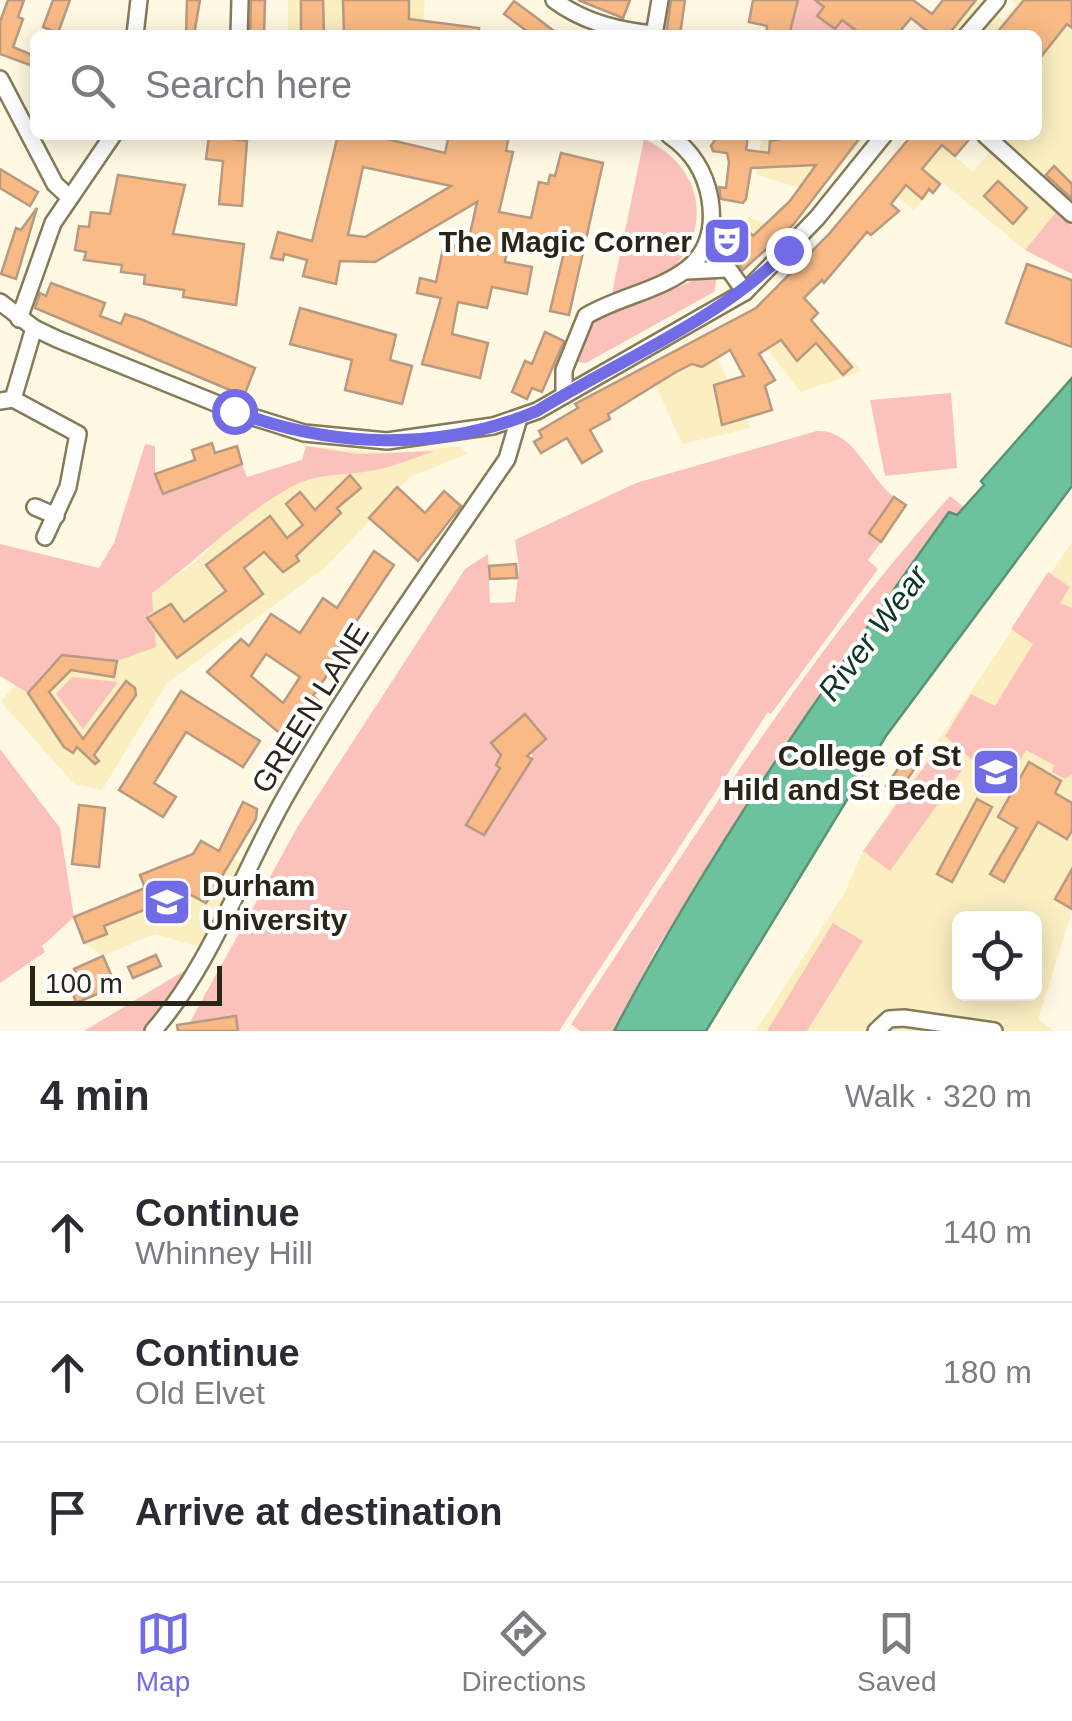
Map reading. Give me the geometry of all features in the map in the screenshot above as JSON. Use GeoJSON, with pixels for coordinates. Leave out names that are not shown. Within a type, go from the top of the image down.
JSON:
{"type":"FeatureCollection","features":[{"type":"Feature","properties":{"kind":"street"},"geometry":{"type":"LineString","coordinates":[[136,30],[139,0]]}},
{"type":"Feature","properties":{"kind":"street"},"geometry":{"type":"LineString","coordinates":[[239,30],[240,0]]}},
{"type":"Feature","properties":{"kind":"street"},"geometry":{"type":"LineString","coordinates":[[554,0],[585,18],[624,30]]}},
{"type":"Feature","properties":{"kind":"street"},"geometry":{"type":"LineString","coordinates":[[655,30],[660,0]]}},
{"type":"Feature","properties":{"kind":"street"},"geometry":{"type":"LineString","coordinates":[[972,30],[998,0]]}},
{"type":"Feature","properties":{"kind":"street"},"geometry":{"type":"LineString","coordinates":[[0,79],[30,136]]}},
{"type":"Feature","properties":{"kind":"street"},"geometry":{"type":"LineString","coordinates":[[32,140],[55,184],[70,198]]}},
{"type":"Feature","properties":{"kind":"street"},"geometry":{"type":"LineString","coordinates":[[19,319],[47,235],[110,140]]}},
{"type":"Feature","properties":{"kind":"street"},"geometry":{"type":"LineString","coordinates":[[676,140],[685,146],[708,191],[710,233],[726,270],[745,292]]}},
{"type":"Feature","properties":{"kind":"street"},"geometry":{"type":"LineString","coordinates":[[0,302],[34,328],[172,387],[304,433],[416,440],[493,426],[519,418],[745,292],[798,239],[880,140]]}},
{"type":"Feature","properties":{"kind":"street"},"geometry":{"type":"LineString","coordinates":[[991,140],[1072,214]]}},
{"type":"Feature","properties":{"kind":"street"},"geometry":{"type":"LineString","coordinates":[[686,272],[710,233]]}},
{"type":"Feature","properties":{"kind":"street"},"geometry":{"type":"LineString","coordinates":[[564,394],[564,370],[586,316],[686,272],[726,270]]}},
{"type":"Feature","properties":{"kind":"street"},"geometry":{"type":"LineString","coordinates":[[34,328],[7,400],[78,434],[68,487],[45,537]]}},
{"type":"Feature","properties":{"kind":"street","name":"GREEN LANE"},"geometry":{"type":"LineString","coordinates":[[153,1031],[194,978],[239,879],[320,738],[507,459],[519,418]]}},
{"type":"Feature","properties":{"kind":"street"},"geometry":{"type":"LineString","coordinates":[[35,507],[56,516]]}},
{"type":"Feature","properties":{"kind":"street"},"geometry":{"type":"LineString","coordinates":[[876,1031],[889,1019],[904,1018],[994,1031]]}},
{"type":"Feature","properties":{"kind":"shaded area"},"geometry":{"type":"Polygon","coordinates":[[[288,0],[425,0],[422,30],[288,30],[288,0]]]}},
{"type":"Feature","properties":{"kind":"shaded area"},"geometry":{"type":"Polygon","coordinates":[[[798,0],[815,0],[824,7],[818,16],[834,29],[842,20],[855,30],[790,30],[798,0]]]}},
{"type":"Feature","properties":{"kind":"shaded area"},"geometry":{"type":"Polygon","coordinates":[[[943,0],[977,0],[1003,20],[1016,4],[1011,0],[1072,0],[1072,207],[1001,140],[1042,140],[1042,30],[922,27],[943,0]]]}},
{"type":"Feature","properties":{"kind":"shaded area"},"geometry":{"type":"Polygon","coordinates":[[[646,140],[672,157],[689,179],[696,204],[695,230],[685,253],[667,273],[643,287],[612,293],[646,140]]]}},
{"type":"Feature","properties":{"kind":"shaded area"},"geometry":{"type":"Polygon","coordinates":[[[761,140],[862,140],[814,199],[801,188],[756,175],[761,140]]]}},
{"type":"Feature","properties":{"kind":"shaded area"},"geometry":{"type":"Polygon","coordinates":[[[908,140],[936,140],[973,172],[991,150],[1057,211],[1025,250],[942,182],[913,210],[875,178],[908,140]]]}},
{"type":"Feature","properties":{"kind":"shaded area"},"geometry":{"type":"Polygon","coordinates":[[[1057,211],[1072,225],[1072,274],[1025,250],[1057,211]]]}},
{"type":"Feature","properties":{"kind":"shaded area"},"geometry":{"type":"Polygon","coordinates":[[[722,217],[747,222],[748,217],[785,232],[741,271],[733,265],[724,243],[722,217]]]}},
{"type":"Feature","properties":{"kind":"shaded area"},"geometry":{"type":"Polygon","coordinates":[[[704,276],[717,277],[714,292],[586,363],[574,362],[594,322],[704,276]]]}},
{"type":"Feature","properties":{"kind":"shaded area"},"geometry":{"type":"Polygon","coordinates":[[[810,321],[862,371],[801,392],[764,345],[810,321]]]}},
{"type":"Feature","properties":{"kind":"shaded area"},"geometry":{"type":"Polygon","coordinates":[[[713,350],[751,428],[682,444],[647,366],[677,372],[713,350]]]}},
{"type":"Feature","properties":{"kind":"shaded area"},"geometry":{"type":"Polygon","coordinates":[[[951,393],[957,468],[885,476],[870,400],[951,393]]]}},
{"type":"Feature","properties":{"kind":"shaded area"},"geometry":{"type":"Polygon","coordinates":[[[817,431],[830,432],[851,446],[894,497],[869,533],[881,542],[868,560],[878,569],[771,714],[768,712],[559,1031],[185,1031],[298,826],[465,569],[488,554],[490,603],[515,602],[519,568],[515,540],[636,483],[817,431]],[[532,751],[501,755],[496,765],[500,768],[466,825],[484,835],[532,759],[532,751]]]}},
{"type":"Feature","properties":{"kind":"shaded area"},"geometry":{"type":"Polygon","coordinates":[[[145,444],[155,446],[155,474],[163,494],[242,464],[247,477],[302,460],[306,446],[358,454],[435,451],[376,470],[313,478],[274,497],[152,593],[153,611],[145,618],[155,632],[156,647],[117,661],[62,655],[28,693],[0,676],[0,544],[99,568],[114,543],[145,444]]]}},
{"type":"Feature","properties":{"kind":"shaded area"},"geometry":{"type":"Polygon","coordinates":[[[306,446],[396,454],[460,446],[468,454],[410,477],[325,568],[167,683],[102,790],[74,784],[1,702],[53,638],[151,593],[202,557],[237,516],[302,460],[306,446]]]}},
{"type":"Feature","properties":{"kind":"shaded area"},"geometry":{"type":"Polygon","coordinates":[[[950,496],[965,508],[833,672],[656,950],[614,1031],[580,1031],[571,1024],[750,753],[846,622],[950,496]]]}},
{"type":"Feature","properties":{"kind":"shaded area","name":"College of St Hild and St Bede"},"geometry":{"type":"Polygon","coordinates":[[[1072,542],[1072,912],[1038,1019],[1054,1031],[756,1031],[845,892],[863,851],[1072,542]]]}},
{"type":"Feature","properties":{"kind":"shaded area"},"geometry":{"type":"Polygon","coordinates":[[[1048,572],[1070,587],[1060,603],[1072,608],[1072,774],[1065,779],[1052,772],[1054,765],[1026,750],[1004,788],[945,736],[971,694],[995,706],[1033,644],[1011,629],[1048,572]]]}},
{"type":"Feature","properties":{"kind":"shaded area"},"geometry":{"type":"Polygon","coordinates":[[[72,677],[118,682],[83,729],[56,694],[72,677]]]}},
{"type":"Feature","properties":{"kind":"shaded area"},"geometry":{"type":"Polygon","coordinates":[[[938,747],[965,766],[890,871],[863,851],[938,747]]]}},
{"type":"Feature","properties":{"kind":"shaded area"},"geometry":{"type":"Polygon","coordinates":[[[0,749],[60,828],[74,917],[42,946],[45,952],[0,983],[0,749]]]}},
{"type":"Feature","properties":{"kind":"shaded area","name":"Durham University"},"geometry":{"type":"Polygon","coordinates":[[[201,841],[243,864],[202,948],[155,934],[103,956],[84,943],[74,917],[145,888],[193,855],[201,841]]]}},
{"type":"Feature","properties":{"kind":"shaded area"},"geometry":{"type":"Polygon","coordinates":[[[833,923],[863,941],[807,1031],[767,1031],[833,923]]]}},
{"type":"Feature","properties":{"kind":"shaded area"},"geometry":{"type":"Polygon","coordinates":[[[197,963],[150,1031],[84,1031],[197,963]]]}},
{"type":"Feature","properties":{"kind":"water","name":"River Wear"},"geometry":{"type":"Polygon","coordinates":[[[1072,378],[1072,486],[886,736],[706,1031],[614,1031],[690,896],[772,766],[860,638],[949,512],[957,515],[984,485],[981,481],[1072,378]]]}},
{"type":"Feature","properties":{"kind":"building"},"geometry":{"type":"Polygon","coordinates":[[[8,0],[24,0],[18,17],[23,19],[13,47],[30,54],[30,65],[0,54],[0,22],[8,0]]]}},
{"type":"Feature","properties":{"kind":"building"},"geometry":{"type":"Polygon","coordinates":[[[53,0],[70,0],[59,30],[43,27],[53,0]]]}},
{"type":"Feature","properties":{"kind":"building"},"geometry":{"type":"Polygon","coordinates":[[[187,0],[200,0],[195,30],[186,30],[187,0]]]}},
{"type":"Feature","properties":{"kind":"building"},"geometry":{"type":"Polygon","coordinates":[[[251,0],[265,0],[264,30],[250,30],[251,0]]]}},
{"type":"Feature","properties":{"kind":"building"},"geometry":{"type":"Polygon","coordinates":[[[301,0],[323,0],[324,30],[301,30],[301,0]]]}},
{"type":"Feature","properties":{"kind":"building"},"geometry":{"type":"Polygon","coordinates":[[[343,0],[409,0],[409,19],[479,28],[479,30],[344,30],[343,0]]]}},
{"type":"Feature","properties":{"kind":"building"},"geometry":{"type":"Polygon","coordinates":[[[578,0],[630,0],[623,18],[578,0]]]}},
{"type":"Feature","properties":{"kind":"building"},"geometry":{"type":"Polygon","coordinates":[[[671,0],[685,0],[681,30],[667,30],[671,0]]]}},
{"type":"Feature","properties":{"kind":"building"},"geometry":{"type":"Polygon","coordinates":[[[753,0],[798,0],[790,30],[767,30],[767,26],[749,22],[753,0]]]}},
{"type":"Feature","properties":{"kind":"building"},"geometry":{"type":"Polygon","coordinates":[[[815,0],[913,0],[932,14],[943,0],[976,0],[952,30],[926,30],[911,18],[901,30],[855,30],[842,20],[835,29],[817,16],[824,7],[815,0]]]}},
{"type":"Feature","properties":{"kind":"building"},"geometry":{"type":"Polygon","coordinates":[[[1024,0],[1072,0],[1072,28],[1067,24],[1042,56],[1042,30],[999,30],[1024,0]]]}},
{"type":"Feature","properties":{"kind":"building"},"geometry":{"type":"Polygon","coordinates":[[[514,1],[552,30],[525,30],[504,14],[514,1]]]}},
{"type":"Feature","properties":{"kind":"building"},"geometry":{"type":"Polygon","coordinates":[[[208,140],[247,141],[242,206],[219,204],[223,161],[206,159],[208,140]]]}},
{"type":"Feature","properties":{"kind":"building"},"geometry":{"type":"Polygon","coordinates":[[[337,140],[391,140],[445,153],[448,140],[508,140],[506,151],[513,152],[499,212],[531,218],[539,182],[548,184],[550,175],[555,176],[561,153],[603,163],[569,315],[550,311],[564,252],[509,240],[505,262],[532,267],[527,294],[492,287],[487,308],[458,302],[452,334],[488,343],[480,378],[422,364],[441,298],[417,293],[420,278],[436,282],[444,244],[467,248],[477,202],[375,262],[340,261],[336,284],[303,276],[307,260],[284,254],[283,260],[271,258],[278,232],[312,241],[337,140]],[[363,167],[348,235],[365,237],[451,186],[363,167]]]}},
{"type":"Feature","properties":{"kind":"building"},"geometry":{"type":"Polygon","coordinates":[[[715,140],[747,140],[746,150],[769,153],[770,141],[775,140],[858,140],[793,225],[743,270],[727,248],[722,228],[736,240],[747,229],[753,236],[790,201],[816,165],[751,168],[743,203],[721,199],[719,187],[726,188],[729,162],[727,153],[713,151],[715,140]]]}},
{"type":"Feature","properties":{"kind":"building"},"geometry":{"type":"Polygon","coordinates":[[[908,140],[969,140],[955,156],[942,145],[922,169],[940,184],[933,193],[929,189],[922,199],[906,185],[891,204],[899,211],[871,235],[867,232],[824,283],[822,280],[804,298],[818,313],[811,320],[852,367],[843,375],[816,343],[797,361],[781,340],[759,354],[775,380],[765,386],[772,410],[722,425],[714,385],[744,376],[730,350],[702,367],[692,364],[676,372],[608,414],[610,419],[590,430],[602,451],[582,463],[567,438],[541,453],[534,442],[542,437],[539,431],[578,408],[575,404],[756,308],[829,234],[908,140]]]}},
{"type":"Feature","properties":{"kind":"building"},"geometry":{"type":"Polygon","coordinates":[[[1054,166],[1072,184],[1072,199],[1046,175],[1054,166]]]}},
{"type":"Feature","properties":{"kind":"building"},"geometry":{"type":"Polygon","coordinates":[[[0,169],[38,192],[30,206],[0,188],[0,169]]]}},
{"type":"Feature","properties":{"kind":"building"},"geometry":{"type":"Polygon","coordinates":[[[118,175],[185,185],[173,234],[244,244],[236,305],[183,297],[184,290],[144,284],[145,275],[121,272],[122,265],[84,260],[86,252],[75,250],[79,226],[89,227],[91,212],[110,214],[118,175]]]}},
{"type":"Feature","properties":{"kind":"building"},"geometry":{"type":"Polygon","coordinates":[[[998,181],[1027,208],[1013,224],[984,196],[998,181]]]}},
{"type":"Feature","properties":{"kind":"building"},"geometry":{"type":"Polygon","coordinates":[[[37,208],[16,279],[1,274],[16,228],[21,230],[37,208]]]}},
{"type":"Feature","properties":{"kind":"building"},"geometry":{"type":"Polygon","coordinates":[[[1027,264],[1072,280],[1072,347],[1006,323],[1027,264]]]}},
{"type":"Feature","properties":{"kind":"building"},"geometry":{"type":"Polygon","coordinates":[[[51,283],[105,303],[100,316],[121,324],[125,314],[143,320],[255,368],[244,396],[35,308],[40,293],[46,296],[51,283]]]}},
{"type":"Feature","properties":{"kind":"building"},"geometry":{"type":"Polygon","coordinates":[[[300,308],[396,335],[390,360],[412,366],[402,404],[345,390],[352,360],[290,344],[300,308]]]}},
{"type":"Feature","properties":{"kind":"building"},"geometry":{"type":"Polygon","coordinates":[[[545,332],[564,341],[542,392],[532,388],[527,399],[512,392],[525,361],[532,364],[545,332]]]}},
{"type":"Feature","properties":{"kind":"building"},"geometry":{"type":"Polygon","coordinates":[[[212,443],[215,453],[237,446],[242,464],[163,494],[155,474],[195,460],[192,450],[212,443]]]}},
{"type":"Feature","properties":{"kind":"building"},"geometry":{"type":"Polygon","coordinates":[[[350,475],[361,488],[337,508],[341,513],[296,556],[299,561],[283,572],[264,552],[244,568],[263,594],[177,658],[147,618],[171,604],[184,622],[226,591],[206,565],[270,516],[287,538],[303,525],[286,504],[300,492],[315,510],[350,475]]]}},
{"type":"Feature","properties":{"kind":"building"},"geometry":{"type":"Polygon","coordinates":[[[397,487],[425,513],[444,491],[461,506],[418,561],[369,518],[397,487]]]}},
{"type":"Feature","properties":{"kind":"building"},"geometry":{"type":"Polygon","coordinates":[[[894,497],[906,505],[881,542],[869,533],[894,497]]]}},
{"type":"Feature","properties":{"kind":"building"},"geometry":{"type":"Polygon","coordinates":[[[374,551],[394,565],[333,656],[338,659],[313,696],[318,700],[289,741],[207,672],[241,639],[249,646],[271,614],[300,633],[323,598],[337,608],[374,551]],[[266,654],[251,676],[283,703],[300,677],[266,654]]]}},
{"type":"Feature","properties":{"kind":"building"},"geometry":{"type":"Polygon","coordinates":[[[516,564],[517,578],[490,579],[489,566],[516,564]]]}},
{"type":"Feature","properties":{"kind":"building"},"geometry":{"type":"Polygon","coordinates":[[[62,655],[117,661],[114,677],[71,670],[49,692],[83,739],[126,681],[135,688],[136,695],[94,755],[99,761],[95,764],[77,747],[73,753],[64,747],[28,693],[62,655]]]}},
{"type":"Feature","properties":{"kind":"building"},"geometry":{"type":"Polygon","coordinates":[[[181,691],[260,741],[243,767],[186,732],[154,783],[176,797],[163,817],[119,790],[181,691]]]}},
{"type":"Feature","properties":{"kind":"building"},"geometry":{"type":"Polygon","coordinates":[[[525,714],[546,739],[527,756],[532,759],[484,835],[466,825],[500,768],[496,765],[501,755],[491,743],[525,714]]]}},
{"type":"Feature","properties":{"kind":"building"},"geometry":{"type":"Polygon","coordinates":[[[911,750],[922,758],[897,794],[886,786],[911,750]]]}},
{"type":"Feature","properties":{"kind":"building"},"geometry":{"type":"Polygon","coordinates":[[[1029,762],[1061,781],[1055,793],[1072,803],[1072,831],[1067,839],[1038,822],[1004,882],[990,874],[1017,828],[998,817],[1029,762]]]}},
{"type":"Feature","properties":{"kind":"building"},"geometry":{"type":"Polygon","coordinates":[[[977,799],[992,807],[952,882],[937,874],[977,799]]]}},
{"type":"Feature","properties":{"kind":"building"},"geometry":{"type":"Polygon","coordinates":[[[243,802],[257,809],[256,819],[206,903],[191,895],[176,897],[104,926],[107,934],[84,943],[74,917],[145,888],[140,875],[193,854],[201,841],[219,851],[243,802]]]}},
{"type":"Feature","properties":{"kind":"building"},"geometry":{"type":"Polygon","coordinates":[[[79,805],[105,808],[99,867],[72,864],[79,805]]]}},
{"type":"Feature","properties":{"kind":"building"},"geometry":{"type":"Polygon","coordinates":[[[1072,869],[1072,909],[1055,899],[1072,869]]]}},
{"type":"Feature","properties":{"kind":"building"},"geometry":{"type":"Polygon","coordinates":[[[156,955],[161,966],[133,978],[128,967],[156,955]]]}},
{"type":"Feature","properties":{"kind":"building"},"geometry":{"type":"Polygon","coordinates":[[[103,956],[116,986],[76,1003],[72,991],[82,987],[74,969],[103,956]]]}},
{"type":"Feature","properties":{"kind":"building"},"geometry":{"type":"Polygon","coordinates":[[[236,1016],[238,1031],[178,1031],[177,1025],[236,1016]]]}},
{"type":"Feature","properties":{"kind":"place","name":"The Magic Corner"},"geometry":{"type":"Point","coordinates":[727,241]}},
{"type":"Feature","properties":{"kind":"place","name":"College of St Hild and St Bede"},"geometry":{"type":"Point","coordinates":[996,772]}},
{"type":"Feature","properties":{"kind":"place","name":"Durham University"},"geometry":{"type":"Point","coordinates":[167,902]}},
{"type":"Feature","properties":{"kind":"route"},"geometry":{"type":"LineString","coordinates":[[234,411],[304,433],[369,440],[416,440],[507,422],[537,411],[714,312],[745,292],[788,250]]}}]}
